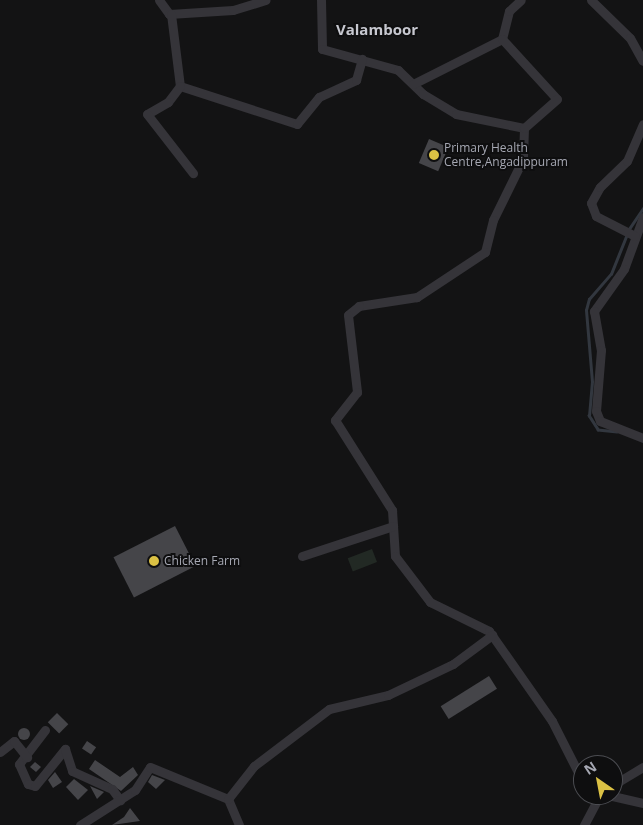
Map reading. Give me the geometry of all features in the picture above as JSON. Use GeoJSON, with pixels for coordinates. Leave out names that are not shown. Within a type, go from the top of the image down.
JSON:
{"type":"FeatureCollection","features":[{"type":"Feature","properties":{"kind":"street"},"geometry":{"type":"LineString","coordinates":[[159,0],[171,14],[180,86],[168,102],[147,114],[193,173]]}},
{"type":"Feature","properties":{"kind":"street"},"geometry":{"type":"LineString","coordinates":[[171,14],[233,10],[265,0]]}},
{"type":"Feature","properties":{"kind":"street"},"geometry":{"type":"LineString","coordinates":[[321,0],[322,49],[398,70],[413,84],[456,114],[524,128]]}},
{"type":"Feature","properties":{"kind":"street"},"geometry":{"type":"LineString","coordinates":[[413,84],[502,39],[509,11],[521,0]]}},
{"type":"Feature","properties":{"kind":"street"},"geometry":{"type":"LineString","coordinates":[[591,0],[630,38],[643,61]]}},
{"type":"Feature","properties":{"kind":"street"},"geometry":{"type":"LineString","coordinates":[[502,39],[557,99],[524,128],[523,159],[493,220],[485,252],[417,297],[359,306],[348,315],[357,392],[335,420],[392,510],[395,556],[430,602],[492,635],[552,721],[573,762]]}},
{"type":"Feature","properties":{"kind":"street"},"geometry":{"type":"LineString","coordinates":[[180,86],[297,124],[319,96],[356,80],[362,60]]}},
{"type":"Feature","properties":{"kind":"street"},"geometry":{"type":"LineString","coordinates":[[635,236],[596,216],[591,203],[600,187],[627,161],[643,124]]}},
{"type":"Feature","properties":{"kind":"street"},"geometry":{"type":"LineString","coordinates":[[643,217],[624,269],[594,312],[601,350],[596,411],[600,421],[643,438]]}},
{"type":"Feature","properties":{"kind":"street"},"geometry":{"type":"LineString","coordinates":[[302,556],[393,526]]}},
{"type":"Feature","properties":{"kind":"street"},"geometry":{"type":"LineString","coordinates":[[228,799],[254,766],[329,709],[388,695],[453,664],[492,635]]}},
{"type":"Feature","properties":{"kind":"street"},"geometry":{"type":"LineString","coordinates":[[45,730],[30,746],[27,757],[20,764],[28,784],[35,786],[65,749],[72,771],[112,789],[120,800]]}},
{"type":"Feature","properties":{"kind":"street"},"geometry":{"type":"LineString","coordinates":[[0,752],[14,741],[27,757]]}},
{"type":"Feature","properties":{"kind":"street"},"geometry":{"type":"LineString","coordinates":[[80,825],[135,790],[150,767],[228,799],[239,825]]}},
{"type":"Feature","properties":{"kind":"street"},"geometry":{"type":"LineString","coordinates":[[623,779],[643,767]]}},
{"type":"Feature","properties":{"kind":"street"},"geometry":{"type":"LineString","coordinates":[[623,799],[643,804]]}},
{"type":"Feature","properties":{"kind":"street"},"geometry":{"type":"LineString","coordinates":[[584,825],[595,805]]}},
{"type":"Feature","properties":{"kind":"shaded area"},"geometry":{"type":"Polygon","coordinates":[[[372,549],[377,562],[353,571],[348,558],[372,549]]]}},
{"type":"Feature","properties":{"kind":"building","name":"Primary Health Centre,Angadippuram"},"geometry":{"type":"Polygon","coordinates":[[[429,139],[448,147],[438,171],[419,163],[429,139]]]}},
{"type":"Feature","properties":{"kind":"building","name":"Chicken Farm"},"geometry":{"type":"Polygon","coordinates":[[[175,526],[195,566],[134,597],[114,557],[175,526]]]}},
{"type":"Feature","properties":{"kind":"building"},"geometry":{"type":"Polygon","coordinates":[[[489,676],[497,689],[449,719],[441,706],[489,676]]]}},
{"type":"Feature","properties":{"kind":"building"},"geometry":{"type":"Polygon","coordinates":[[[57,713],[68,724],[59,734],[48,722],[57,713]]]}},
{"type":"Feature","properties":{"kind":"building"},"geometry":{"type":"Polygon","coordinates":[[[22,728],[26,728],[30,734],[26,740],[22,740],[18,736],[18,732],[22,728]]]}},
{"type":"Feature","properties":{"kind":"building"},"geometry":{"type":"Polygon","coordinates":[[[87,741],[96,747],[91,755],[82,748],[87,741]]]}},
{"type":"Feature","properties":{"kind":"building"},"geometry":{"type":"Polygon","coordinates":[[[95,760],[120,777],[133,767],[138,775],[121,791],[89,769],[95,760]]]}},
{"type":"Feature","properties":{"kind":"building"},"geometry":{"type":"Polygon","coordinates":[[[35,762],[41,767],[36,772],[30,767],[35,762]]]}},
{"type":"Feature","properties":{"kind":"building"},"geometry":{"type":"Polygon","coordinates":[[[55,772],[62,782],[53,788],[48,780],[55,772]]]}},
{"type":"Feature","properties":{"kind":"building"},"geometry":{"type":"Polygon","coordinates":[[[152,775],[165,780],[156,789],[148,782],[152,775]]]}},
{"type":"Feature","properties":{"kind":"building"},"geometry":{"type":"Polygon","coordinates":[[[74,779],[88,790],[78,800],[66,787],[74,779]]]}},
{"type":"Feature","properties":{"kind":"building"},"geometry":{"type":"Polygon","coordinates":[[[90,786],[104,792],[97,799],[90,786]]]}},
{"type":"Feature","properties":{"kind":"building"},"geometry":{"type":"Polygon","coordinates":[[[130,808],[140,821],[112,825],[124,817],[130,808]]]}},
{"type":"Feature","properties":{"kind":"waterway"},"geometry":{"type":"LineString","coordinates":[[629,229],[643,208]]}},
{"type":"Feature","properties":{"kind":"waterway"},"geometry":{"type":"LineString","coordinates":[[617,432],[598,430],[589,416],[592,382],[586,310],[589,299],[611,274],[627,234]]}},
{"type":"Feature","properties":{"kind":"place","name":"Primary Health Centre,Angadippuram"},"geometry":{"type":"Point","coordinates":[434,155]}},
{"type":"Feature","properties":{"kind":"place","name":"Chicken Farm"},"geometry":{"type":"Point","coordinates":[154,561]}},
{"type":"Feature","properties":{"kind":"district","name":"Valamboor"},"geometry":{"type":"Point","coordinates":[377,30]}}]}
